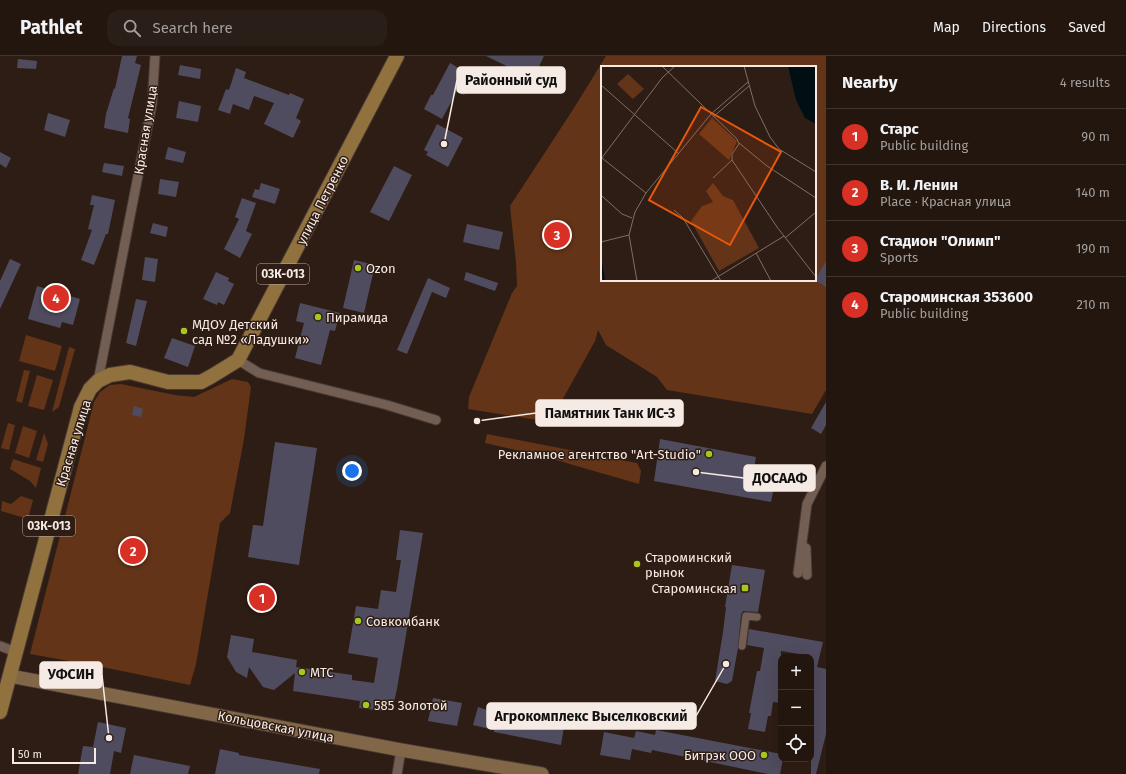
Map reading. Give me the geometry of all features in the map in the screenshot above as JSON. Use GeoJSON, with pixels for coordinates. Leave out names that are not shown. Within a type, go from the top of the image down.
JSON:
{"type":"FeatureCollection","features":[{"type":"Feature","properties":{"kind":"main road","name":"улица Петренко"},"geometry":{"type":"LineString","coordinates":[[238,360],[397,56]]}},
{"type":"Feature","properties":{"kind":"main road"},"geometry":{"type":"LineString","coordinates":[[98,381],[110,375],[130,372],[168,382],[201,382],[238,360]]}},
{"type":"Feature","properties":{"kind":"main road","name":"Красная улица"},"geometry":{"type":"LineString","coordinates":[[0,712],[6,678],[16,652],[82,407],[90,389],[98,381]]}},
{"type":"Feature","properties":{"kind":"main road","name":"Кольцовская улица"},"geometry":{"type":"LineString","coordinates":[[6,678],[401,750],[542,774]]}},
{"type":"Feature","properties":{"kind":"street","name":"Красная улица"},"geometry":{"type":"LineString","coordinates":[[98,381],[152,104],[155,56]]}},
{"type":"Feature","properties":{"kind":"street"},"geometry":{"type":"LineString","coordinates":[[238,360],[259,373],[387,405],[436,420]]}},
{"type":"Feature","properties":{"kind":"street"},"geometry":{"type":"LineString","coordinates":[[802,574],[807,504],[826,466]]}},
{"type":"Feature","properties":{"kind":"street"},"geometry":{"type":"LineString","coordinates":[[742,646],[746,616],[757,617]]}},
{"type":"Feature","properties":{"kind":"street"},"geometry":{"type":"LineString","coordinates":[[0,646],[16,652]]}},
{"type":"Feature","properties":{"kind":"street"},"geometry":{"type":"LineString","coordinates":[[397,774],[401,750]]}},
{"type":"Feature","properties":{"kind":"shaded area"},"geometry":{"type":"Polygon","coordinates":[[[606,56],[826,56],[826,390],[812,414],[667,390],[657,377],[606,345],[598,330],[595,341],[550,422],[468,409],[469,397],[512,293],[517,286],[510,206],[606,56]]]}},
{"type":"Feature","properties":{"kind":"shaded area"},"geometry":{"type":"Polygon","coordinates":[[[26,335],[62,346],[55,371],[19,361],[26,335]]]}},
{"type":"Feature","properties":{"kind":"shaded area"},"geometry":{"type":"Polygon","coordinates":[[[69,347],[75,349],[59,407],[52,412],[69,347]]]}},
{"type":"Feature","properties":{"kind":"shaded area"},"geometry":{"type":"Polygon","coordinates":[[[24,370],[30,371],[22,403],[16,401],[24,370]]]}},
{"type":"Feature","properties":{"kind":"shaded area"},"geometry":{"type":"Polygon","coordinates":[[[37,375],[53,380],[44,410],[28,406],[37,375]]]}},
{"type":"Feature","properties":{"kind":"shaded area"},"geometry":{"type":"Polygon","coordinates":[[[232,379],[248,382],[251,387],[244,439],[230,513],[220,523],[196,664],[190,685],[30,654],[94,402],[100,392],[110,385],[121,384],[175,395],[194,397],[232,379]]]}},
{"type":"Feature","properties":{"kind":"shaded area"},"geometry":{"type":"Polygon","coordinates":[[[8,423],[15,425],[9,450],[1,448],[8,423]]]}},
{"type":"Feature","properties":{"kind":"shaded area"},"geometry":{"type":"Polygon","coordinates":[[[23,426],[37,431],[29,458],[15,453],[23,426]]]}},
{"type":"Feature","properties":{"kind":"shaded area"},"geometry":{"type":"Polygon","coordinates":[[[44,433],[48,444],[43,462],[36,460],[44,433]]]}},
{"type":"Feature","properties":{"kind":"shaded area"},"geometry":{"type":"Polygon","coordinates":[[[487,434],[637,463],[641,471],[639,484],[542,456],[485,443],[487,434]]]}},
{"type":"Feature","properties":{"kind":"shaded area"},"geometry":{"type":"Polygon","coordinates":[[[13,459],[41,468],[36,488],[30,481],[10,469],[13,459]]]}},
{"type":"Feature","properties":{"kind":"shaded area"},"geometry":{"type":"Polygon","coordinates":[[[21,496],[33,500],[28,519],[1,511],[2,501],[11,504],[21,496]]]}},
{"type":"Feature","properties":{"kind":"building"},"geometry":{"type":"Polygon","coordinates":[[[122,56],[137,56],[135,63],[141,65],[128,118],[130,119],[128,133],[104,128],[106,114],[114,88],[115,89],[122,56]]]}},
{"type":"Feature","properties":{"kind":"building"},"geometry":{"type":"Polygon","coordinates":[[[486,56],[544,56],[533,79],[486,56]]]}},
{"type":"Feature","properties":{"kind":"building"},"geometry":{"type":"Polygon","coordinates":[[[18,59],[37,61],[36,69],[17,68],[18,59]]]}},
{"type":"Feature","properties":{"kind":"building"},"geometry":{"type":"Polygon","coordinates":[[[450,63],[464,71],[466,67],[476,72],[464,95],[457,91],[442,119],[424,109],[450,63]]]}},
{"type":"Feature","properties":{"kind":"building"},"geometry":{"type":"Polygon","coordinates":[[[180,65],[201,69],[200,79],[178,75],[180,65]]]}},
{"type":"Feature","properties":{"kind":"building"},"geometry":{"type":"Polygon","coordinates":[[[236,68],[246,72],[244,78],[304,99],[296,118],[301,121],[293,138],[264,124],[274,103],[254,96],[249,110],[233,104],[230,114],[218,110],[226,89],[229,90],[236,68]]]}},
{"type":"Feature","properties":{"kind":"building"},"geometry":{"type":"Polygon","coordinates":[[[179,101],[201,106],[198,122],[176,118],[179,101]]]}},
{"type":"Feature","properties":{"kind":"building"},"geometry":{"type":"Polygon","coordinates":[[[48,113],[70,120],[65,137],[44,130],[48,113]]]}},
{"type":"Feature","properties":{"kind":"building"},"geometry":{"type":"Polygon","coordinates":[[[437,124],[463,138],[448,167],[426,155],[428,152],[424,150],[437,124]]]}},
{"type":"Feature","properties":{"kind":"building"},"geometry":{"type":"Polygon","coordinates":[[[168,147],[186,152],[183,163],[165,159],[168,147]]]}},
{"type":"Feature","properties":{"kind":"building"},"geometry":{"type":"Polygon","coordinates":[[[0,152],[11,158],[6,168],[0,164],[0,152]]]}},
{"type":"Feature","properties":{"kind":"building"},"geometry":{"type":"Polygon","coordinates":[[[104,163],[124,166],[122,176],[102,172],[104,163]]]}},
{"type":"Feature","properties":{"kind":"building"},"geometry":{"type":"Polygon","coordinates":[[[394,166],[412,175],[389,221],[370,212],[394,166]]]}},
{"type":"Feature","properties":{"kind":"building"},"geometry":{"type":"Polygon","coordinates":[[[160,179],[179,182],[176,197],[158,194],[160,179]]]}},
{"type":"Feature","properties":{"kind":"building"},"geometry":{"type":"Polygon","coordinates":[[[261,183],[280,189],[275,204],[252,197],[255,189],[259,190],[261,183]]]}},
{"type":"Feature","properties":{"kind":"building"},"geometry":{"type":"Polygon","coordinates":[[[92,195],[115,200],[108,234],[106,234],[94,265],[81,260],[92,230],[88,229],[94,205],[90,205],[92,195]]]}},
{"type":"Feature","properties":{"kind":"building"},"geometry":{"type":"Polygon","coordinates":[[[242,198],[256,203],[246,231],[252,234],[240,258],[224,249],[239,219],[235,217],[242,198]]]}},
{"type":"Feature","properties":{"kind":"building"},"geometry":{"type":"Polygon","coordinates":[[[153,223],[168,227],[166,237],[150,233],[153,223]]]}},
{"type":"Feature","properties":{"kind":"building"},"geometry":{"type":"Polygon","coordinates":[[[467,224],[503,232],[499,250],[463,242],[467,224]]]}},
{"type":"Feature","properties":{"kind":"building"},"geometry":{"type":"Polygon","coordinates":[[[145,257],[158,259],[155,282],[142,280],[145,257]]]}},
{"type":"Feature","properties":{"kind":"building"},"geometry":{"type":"Polygon","coordinates":[[[10,259],[21,264],[0,309],[0,281],[10,259]]]}},
{"type":"Feature","properties":{"kind":"building"},"geometry":{"type":"Polygon","coordinates":[[[354,260],[375,265],[364,313],[343,308],[354,260]]]}},
{"type":"Feature","properties":{"kind":"building"},"geometry":{"type":"Polygon","coordinates":[[[826,261],[826,287],[816,281],[826,261]]]}},
{"type":"Feature","properties":{"kind":"building"},"geometry":{"type":"Polygon","coordinates":[[[216,272],[229,278],[228,281],[234,284],[224,305],[218,302],[217,305],[203,299],[216,272]]]}},
{"type":"Feature","properties":{"kind":"building"},"geometry":{"type":"Polygon","coordinates":[[[466,272],[498,283],[495,291],[464,280],[466,272]]]}},
{"type":"Feature","properties":{"kind":"building"},"geometry":{"type":"Polygon","coordinates":[[[428,278],[450,288],[446,298],[432,292],[407,354],[397,350],[428,278]]]}},
{"type":"Feature","properties":{"kind":"building"},"geometry":{"type":"Polygon","coordinates":[[[37,286],[80,299],[73,325],[62,322],[60,328],[28,319],[37,286]]]}},
{"type":"Feature","properties":{"kind":"building"},"geometry":{"type":"Polygon","coordinates":[[[136,299],[147,301],[136,346],[126,343],[136,299]]]}},
{"type":"Feature","properties":{"kind":"building"},"geometry":{"type":"Polygon","coordinates":[[[300,303],[340,313],[335,331],[330,330],[321,365],[295,358],[304,323],[296,321],[300,303]]]}},
{"type":"Feature","properties":{"kind":"building"},"geometry":{"type":"Polygon","coordinates":[[[172,338],[195,346],[188,367],[164,358],[172,338]]]}},
{"type":"Feature","properties":{"kind":"building"},"geometry":{"type":"Polygon","coordinates":[[[826,402],[826,425],[821,434],[811,428],[826,402]]]}},
{"type":"Feature","properties":{"kind":"building"},"geometry":{"type":"Polygon","coordinates":[[[134,406],[143,409],[141,417],[132,415],[134,406]]]}},
{"type":"Feature","properties":{"kind":"building"},"geometry":{"type":"Polygon","coordinates":[[[660,439],[756,457],[754,468],[777,472],[771,502],[654,481],[660,439]]]}},
{"type":"Feature","properties":{"kind":"building"},"geometry":{"type":"Polygon","coordinates":[[[275,442],[317,448],[299,565],[248,557],[253,525],[263,526],[275,442]]]}},
{"type":"Feature","properties":{"kind":"building"},"geometry":{"type":"Polygon","coordinates":[[[400,530],[423,533],[397,689],[394,702],[391,701],[391,706],[385,705],[384,711],[359,708],[360,701],[293,691],[295,673],[274,690],[263,687],[249,667],[247,678],[236,672],[227,657],[231,635],[254,639],[252,652],[297,660],[296,667],[352,675],[352,680],[374,683],[378,658],[348,653],[356,606],[378,609],[381,590],[396,592],[401,560],[396,560],[400,530]]]}},
{"type":"Feature","properties":{"kind":"building"},"geometry":{"type":"Polygon","coordinates":[[[732,565],[765,570],[758,612],[743,611],[741,615],[738,648],[732,681],[727,684],[715,681],[732,565]]]}},
{"type":"Feature","properties":{"kind":"building"},"geometry":{"type":"Polygon","coordinates":[[[749,629],[823,642],[817,667],[826,669],[826,734],[816,774],[811,774],[811,762],[814,762],[814,654],[799,654],[781,651],[781,654],[778,654],[778,703],[773,702],[771,716],[768,716],[765,732],[748,729],[751,713],[749,713],[757,671],[760,671],[764,648],[747,645],[749,629]]]}},
{"type":"Feature","properties":{"kind":"building"},"geometry":{"type":"Polygon","coordinates":[[[433,698],[462,703],[457,726],[428,721],[433,698]]]}},
{"type":"Feature","properties":{"kind":"building"},"geometry":{"type":"Polygon","coordinates":[[[478,707],[490,711],[490,714],[564,727],[561,745],[494,732],[494,730],[473,725],[478,707]]]}},
{"type":"Feature","properties":{"kind":"building"},"geometry":{"type":"Polygon","coordinates":[[[98,722],[126,728],[121,753],[114,751],[110,774],[78,774],[83,746],[93,747],[98,722]]]}},
{"type":"Feature","properties":{"kind":"building"},"geometry":{"type":"Polygon","coordinates":[[[656,730],[778,753],[778,762],[782,762],[780,774],[768,774],[652,750],[651,753],[632,749],[630,760],[600,755],[604,732],[634,738],[636,731],[655,735],[656,730]]]}},
{"type":"Feature","properties":{"kind":"building"},"geometry":{"type":"Polygon","coordinates":[[[220,749],[239,753],[239,755],[320,769],[319,774],[215,774],[220,749]]]}},
{"type":"Feature","properties":{"kind":"building"},"geometry":{"type":"Polygon","coordinates":[[[134,755],[190,766],[188,774],[130,774],[134,755]]]}},
{"type":"Feature","properties":{"kind":"place","name":"Районный суд"},"geometry":{"type":"Point","coordinates":[444,144]}},
{"type":"Feature","properties":{"kind":"place","name":"Стадион \"Олимп\""},"geometry":{"type":"Point","coordinates":[557,235]}},
{"type":"Feature","properties":{"kind":"place","name":"Ozon"},"geometry":{"type":"Point","coordinates":[358,268]}},
{"type":"Feature","properties":{"kind":"place","name":"Староминская 353600"},"geometry":{"type":"Point","coordinates":[56,298]}},
{"type":"Feature","properties":{"kind":"place","name":"Пирамида"},"geometry":{"type":"Point","coordinates":[318,317]}},
{"type":"Feature","properties":{"kind":"place","name":"МДОУ Детский сад №2 «Ладушки»"},"geometry":{"type":"Point","coordinates":[184,331]}},
{"type":"Feature","properties":{"kind":"place","name":"Памятник Танк ИС-3"},"geometry":{"type":"Point","coordinates":[477,421]}},
{"type":"Feature","properties":{"kind":"place","name":"Рекламное агентство \"Art-Studio\""},"geometry":{"type":"Point","coordinates":[709,454]}},
{"type":"Feature","properties":{"kind":"place","name":"ДОСААФ"},"geometry":{"type":"Point","coordinates":[696,472]}},
{"type":"Feature","properties":{"kind":"place","name":"В. И. Ленин"},"geometry":{"type":"Point","coordinates":[133,551]}},
{"type":"Feature","properties":{"kind":"place","name":"Староминский рынок"},"geometry":{"type":"Point","coordinates":[637,564]}},
{"type":"Feature","properties":{"kind":"place","name":"Староминская"},"geometry":{"type":"Point","coordinates":[745,588]}},
{"type":"Feature","properties":{"kind":"place","name":"Старс"},"geometry":{"type":"Point","coordinates":[262,598]}},
{"type":"Feature","properties":{"kind":"place","name":"Совкомбанк"},"geometry":{"type":"Point","coordinates":[358,621]}},
{"type":"Feature","properties":{"kind":"place","name":"Агрокомплекс Выселковский"},"geometry":{"type":"Point","coordinates":[726,664]}},
{"type":"Feature","properties":{"kind":"place","name":"МТС"},"geometry":{"type":"Point","coordinates":[302,672]}},
{"type":"Feature","properties":{"kind":"place","name":"585 Золотой"},"geometry":{"type":"Point","coordinates":[366,705]}},
{"type":"Feature","properties":{"kind":"place","name":"УФСИН"},"geometry":{"type":"Point","coordinates":[109,738]}},
{"type":"Feature","properties":{"kind":"place","name":"Битрэк ООО"},"geometry":{"type":"Point","coordinates":[764,755]}}]}
